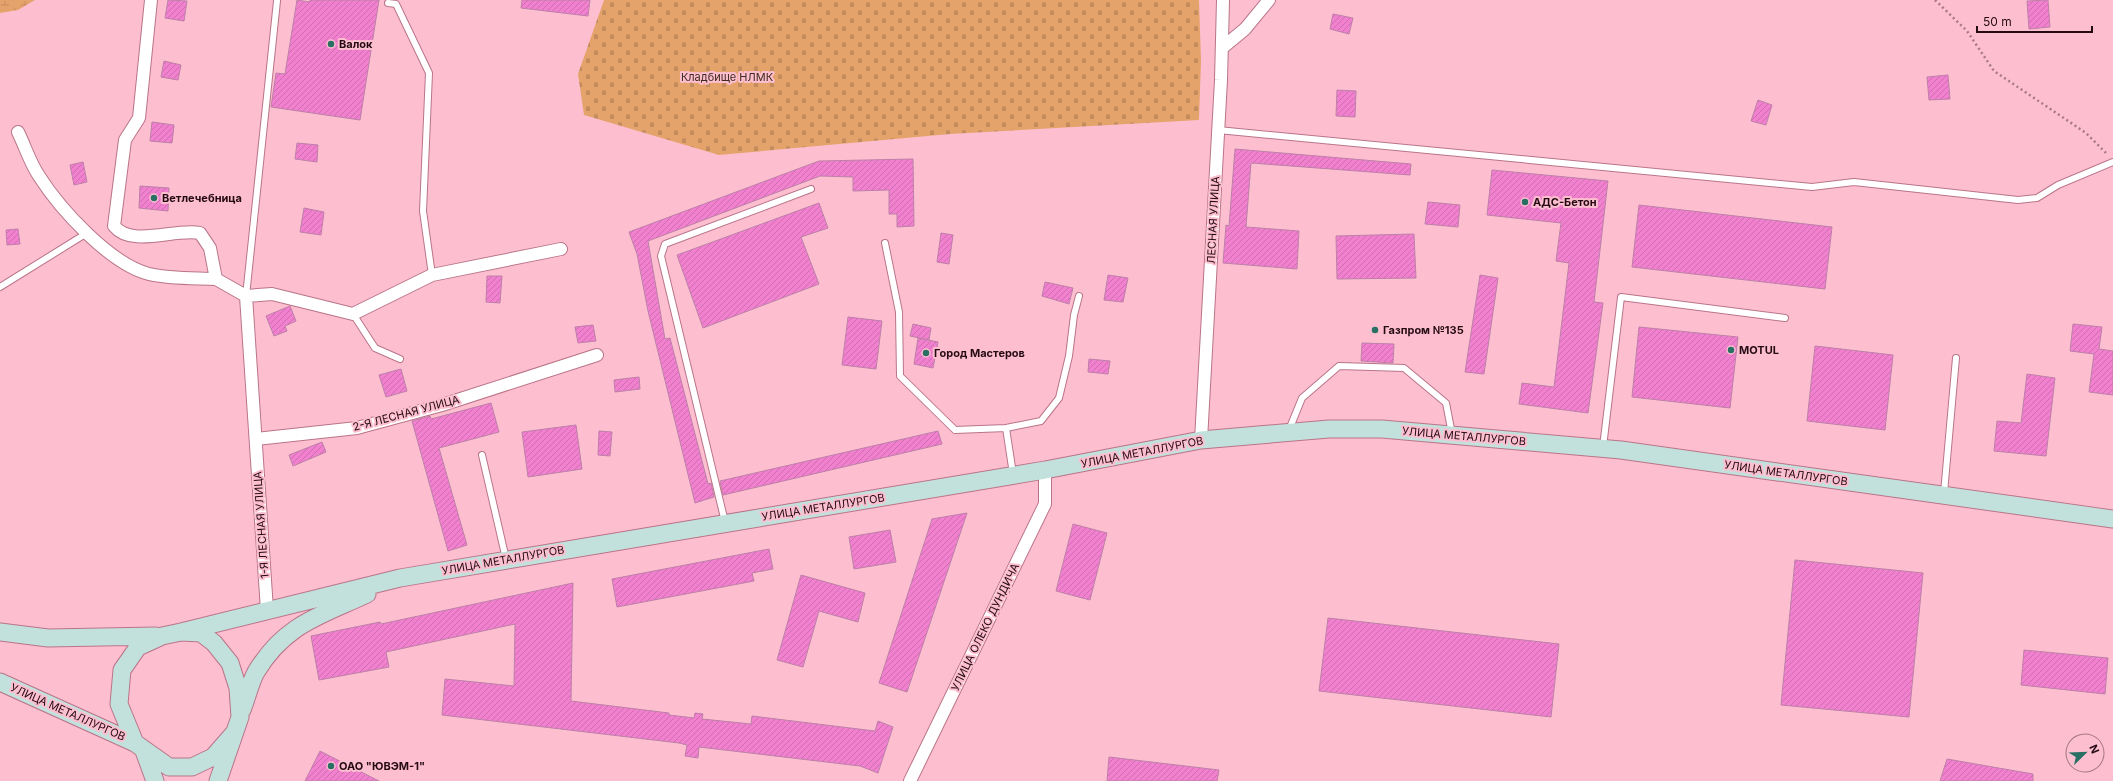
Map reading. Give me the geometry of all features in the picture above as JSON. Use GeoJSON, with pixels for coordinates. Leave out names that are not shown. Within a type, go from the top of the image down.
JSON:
{"type":"FeatureCollection","features":[{"type":"Feature","properties":{"kind":"main road","name":"УЛИЦА МЕТАЛЛУРГОВ"},"geometry":{"type":"LineString","coordinates":[[181,632],[400,578],[506,559],[1013,476],[1201,440],[1329,429],[1382,429],[1603,448],[2113,519]]}},
{"type":"Feature","properties":{"kind":"main road"},"geometry":{"type":"LineString","coordinates":[[218,781],[256,673],[279,641],[303,624],[400,578]]}},
{"type":"Feature","properties":{"kind":"main road"},"geometry":{"type":"LineString","coordinates":[[0,632],[48,638],[162,636],[181,632],[201,633],[214,643],[230,663],[238,688],[240,717]]}},
{"type":"Feature","properties":{"kind":"main road"},"geometry":{"type":"LineString","coordinates":[[155,781],[119,704],[122,670],[138,647],[162,636]]}},
{"type":"Feature","properties":{"kind":"main road","name":"УЛИЦА МЕТАЛЛУРГОВ"},"geometry":{"type":"LineString","coordinates":[[0,682],[140,747]]}},
{"type":"Feature","properties":{"kind":"main road"},"geometry":{"type":"LineString","coordinates":[[140,747],[168,767],[192,767],[213,757],[234,733]]}},
{"type":"Feature","properties":{"kind":"street"},"geometry":{"type":"LineString","coordinates":[[151,0],[139,118],[125,140],[114,226],[120,233],[128,236],[151,236],[191,231],[200,233],[210,248],[216,279]]}},
{"type":"Feature","properties":{"kind":"street","name":"ЛЕСНАЯ УЛИЦА"},"geometry":{"type":"LineString","coordinates":[[1201,440],[1218,130],[1223,0]]}},
{"type":"Feature","properties":{"kind":"street"},"geometry":{"type":"LineString","coordinates":[[1222,48],[1245,29],[1269,0]]}},
{"type":"Feature","properties":{"kind":"street"},"geometry":{"type":"LineString","coordinates":[[18,132],[38,176],[61,205],[87,233],[123,263],[148,274],[172,278],[216,279],[246,296],[272,294],[353,314],[432,276],[561,249]]}},
{"type":"Feature","properties":{"kind":"street"},"geometry":{"type":"LineString","coordinates":[[246,296],[256,439]]}},
{"type":"Feature","properties":{"kind":"street","name":"2-Я ЛЕСНАЯ УЛИЦА"},"geometry":{"type":"LineString","coordinates":[[256,439],[357,428],[442,405],[597,355]]}},
{"type":"Feature","properties":{"kind":"street","name":"1-Я ЛЕСНАЯ УЛИЦА"},"geometry":{"type":"LineString","coordinates":[[256,439],[266,610]]}},
{"type":"Feature","properties":{"kind":"street","name":"УЛИЦА ОЛЕКО ДУНДИЧА"},"geometry":{"type":"LineString","coordinates":[[910,781],[1045,504],[1045,470]]}},
{"type":"Feature","properties":{"kind":"lane"},"geometry":{"type":"LineString","coordinates":[[246,296],[277,1]]}},
{"type":"Feature","properties":{"kind":"lane"},"geometry":{"type":"LineString","coordinates":[[388,3],[396,4],[429,73],[423,211],[432,276]]}},
{"type":"Feature","properties":{"kind":"lane"},"geometry":{"type":"LineString","coordinates":[[1218,130],[1812,187],[1854,182],[2018,200],[2037,198],[2058,185],[2113,161]]}},
{"type":"Feature","properties":{"kind":"lane"},"geometry":{"type":"LineString","coordinates":[[726,523],[661,256],[665,244],[811,189]]}},
{"type":"Feature","properties":{"kind":"lane"},"geometry":{"type":"LineString","coordinates":[[0,287],[87,233]]}},
{"type":"Feature","properties":{"kind":"lane"},"geometry":{"type":"LineString","coordinates":[[885,243],[899,312],[900,376],[955,430],[1006,428],[1041,421],[1059,398],[1069,356],[1074,315],[1079,296]]}},
{"type":"Feature","properties":{"kind":"lane"},"geometry":{"type":"LineString","coordinates":[[1603,448],[1621,296],[1785,318]]}},
{"type":"Feature","properties":{"kind":"lane"},"geometry":{"type":"LineString","coordinates":[[353,314],[374,348],[400,359]]}},
{"type":"Feature","properties":{"kind":"lane"},"geometry":{"type":"LineString","coordinates":[[1944,495],[1956,358]]}},
{"type":"Feature","properties":{"kind":"lane"},"geometry":{"type":"LineString","coordinates":[[1288,433],[1302,398],[1339,366],[1404,368],[1446,403],[1452,435]]}},
{"type":"Feature","properties":{"kind":"lane"},"geometry":{"type":"LineString","coordinates":[[1006,428],[1013,476]]}},
{"type":"Feature","properties":{"kind":"lane"},"geometry":{"type":"LineString","coordinates":[[482,456],[506,559]]}},
{"type":"Feature","properties":{"kind":"path"},"geometry":{"type":"LineString","coordinates":[[1935,0],[1967,31],[1994,71],[2086,133],[2113,161]]}},
{"type":"Feature","properties":{"kind":"green space"},"geometry":{"type":"Polygon","coordinates":[[[0,0],[35,0],[18,10],[0,13],[0,0]]]}},
{"type":"Feature","properties":{"kind":"green space","name":"Кладбище НЛМК"},"geometry":{"type":"Polygon","coordinates":[[[604,0],[1199,0],[1201,61],[1199,120],[950,134],[719,155],[584,115],[578,74],[604,0]]]}},
{"type":"Feature","properties":{"kind":"building"},"geometry":{"type":"Polygon","coordinates":[[[168,0],[187,1],[184,21],[165,18],[168,0]]]}},
{"type":"Feature","properties":{"kind":"building","name":"Валок"},"geometry":{"type":"Polygon","coordinates":[[[297,0],[310,2],[310,0],[379,0],[360,120],[271,107],[276,73],[285,74],[297,0]]]}},
{"type":"Feature","properties":{"kind":"building"},"geometry":{"type":"Polygon","coordinates":[[[522,0],[590,0],[588,16],[521,8],[522,0]]]}},
{"type":"Feature","properties":{"kind":"building"},"geometry":{"type":"Polygon","coordinates":[[[2048,0],[2050,27],[2029,29],[2027,1],[2048,0]]]}},
{"type":"Feature","properties":{"kind":"building"},"geometry":{"type":"Polygon","coordinates":[[[1333,14],[1353,18],[1349,34],[1330,29],[1333,14]]]}},
{"type":"Feature","properties":{"kind":"building"},"geometry":{"type":"Polygon","coordinates":[[[164,61],[181,65],[178,80],[161,77],[164,61]]]}},
{"type":"Feature","properties":{"kind":"building"},"geometry":{"type":"Polygon","coordinates":[[[1948,75],[1950,99],[1929,100],[1927,77],[1948,75]]]}},
{"type":"Feature","properties":{"kind":"building"},"geometry":{"type":"Polygon","coordinates":[[[1337,90],[1356,91],[1355,117],[1336,116],[1337,90]]]}},
{"type":"Feature","properties":{"kind":"building"},"geometry":{"type":"Polygon","coordinates":[[[1758,100],[1772,105],[1766,125],[1751,121],[1758,100]]]}},
{"type":"Feature","properties":{"kind":"building"},"geometry":{"type":"Polygon","coordinates":[[[152,122],[174,125],[172,143],[150,141],[152,122]]]}},
{"type":"Feature","properties":{"kind":"building"},"geometry":{"type":"Polygon","coordinates":[[[297,143],[318,145],[317,162],[295,159],[297,143]]]}},
{"type":"Feature","properties":{"kind":"building"},"geometry":{"type":"Polygon","coordinates":[[[1235,149],[1411,164],[1410,175],[1251,163],[1246,227],[1299,231],[1297,269],[1223,263],[1226,225],[1229,226],[1235,149]]]}},
{"type":"Feature","properties":{"kind":"building"},"geometry":{"type":"Polygon","coordinates":[[[913,159],[914,226],[897,227],[897,214],[889,214],[889,190],[853,191],[853,177],[820,176],[648,241],[665,339],[670,338],[708,484],[711,483],[714,497],[695,503],[648,311],[637,254],[629,232],[819,161],[913,159]]]}},
{"type":"Feature","properties":{"kind":"building"},"geometry":{"type":"Polygon","coordinates":[[[83,162],[87,182],[74,185],[70,165],[83,162]]]}},
{"type":"Feature","properties":{"kind":"building"},"geometry":{"type":"Polygon","coordinates":[[[1492,170],[1608,181],[1594,302],[1603,303],[1588,413],[1519,404],[1522,383],[1554,387],[1569,263],[1556,261],[1561,223],[1487,215],[1492,170]]]}},
{"type":"Feature","properties":{"kind":"building","name":"Ветлечебница"},"geometry":{"type":"Polygon","coordinates":[[[140,186],[169,188],[168,211],[139,208],[140,186]]]}},
{"type":"Feature","properties":{"kind":"building"},"geometry":{"type":"Polygon","coordinates":[[[1428,202],[1460,205],[1458,227],[1425,224],[1428,202]]]}},
{"type":"Feature","properties":{"kind":"building"},"geometry":{"type":"Polygon","coordinates":[[[819,203],[828,228],[801,237],[819,284],[703,328],[677,255],[819,203]]]}},
{"type":"Feature","properties":{"kind":"building"},"geometry":{"type":"Polygon","coordinates":[[[1639,205],[1832,227],[1825,289],[1632,267],[1639,205]]]}},
{"type":"Feature","properties":{"kind":"building"},"geometry":{"type":"Polygon","coordinates":[[[304,208],[324,212],[321,235],[300,232],[304,208]]]}},
{"type":"Feature","properties":{"kind":"building"},"geometry":{"type":"Polygon","coordinates":[[[18,229],[20,244],[7,245],[6,230],[18,229]]]}},
{"type":"Feature","properties":{"kind":"building"},"geometry":{"type":"Polygon","coordinates":[[[941,233],[953,235],[949,264],[937,262],[941,233]]]}},
{"type":"Feature","properties":{"kind":"building"},"geometry":{"type":"Polygon","coordinates":[[[1414,234],[1416,278],[1337,279],[1336,236],[1414,234]]]}},
{"type":"Feature","properties":{"kind":"building"},"geometry":{"type":"Polygon","coordinates":[[[1108,275],[1128,278],[1123,302],[1104,300],[1108,275]]]}},
{"type":"Feature","properties":{"kind":"building"},"geometry":{"type":"Polygon","coordinates":[[[1480,275],[1498,278],[1484,374],[1465,372],[1480,275]]]}},
{"type":"Feature","properties":{"kind":"building"},"geometry":{"type":"Polygon","coordinates":[[[487,276],[502,276],[500,303],[486,302],[487,276]]]}},
{"type":"Feature","properties":{"kind":"building"},"geometry":{"type":"Polygon","coordinates":[[[1045,282],[1073,288],[1069,304],[1042,296],[1045,282]]]}},
{"type":"Feature","properties":{"kind":"building"},"geometry":{"type":"Polygon","coordinates":[[[290,306],[296,321],[285,326],[287,331],[274,336],[266,316],[290,306]]]}},
{"type":"Feature","properties":{"kind":"building"},"geometry":{"type":"Polygon","coordinates":[[[848,317],[882,321],[876,369],[842,365],[848,317]]]}},
{"type":"Feature","properties":{"kind":"building"},"geometry":{"type":"Polygon","coordinates":[[[913,324],[931,328],[929,340],[910,336],[913,324]]]}},
{"type":"Feature","properties":{"kind":"building"},"geometry":{"type":"Polygon","coordinates":[[[2073,324],[2102,327],[2099,349],[2113,351],[2113,395],[2089,392],[2094,354],[2070,351],[2073,324]]]}},
{"type":"Feature","properties":{"kind":"building"},"geometry":{"type":"Polygon","coordinates":[[[593,325],[596,341],[578,343],[575,327],[593,325]]]}},
{"type":"Feature","properties":{"kind":"building"},"geometry":{"type":"Polygon","coordinates":[[[1639,327],[1738,337],[1730,408],[1632,397],[1639,327]]]}},
{"type":"Feature","properties":{"kind":"building","name":"Город Мастеров"},"geometry":{"type":"Polygon","coordinates":[[[918,338],[938,342],[933,368],[914,364],[918,338]]]}},
{"type":"Feature","properties":{"kind":"building"},"geometry":{"type":"Polygon","coordinates":[[[1362,343],[1394,344],[1393,363],[1361,361],[1362,343]]]}},
{"type":"Feature","properties":{"kind":"building"},"geometry":{"type":"Polygon","coordinates":[[[1815,346],[1893,355],[1885,430],[1807,421],[1815,346]]]}},
{"type":"Feature","properties":{"kind":"building"},"geometry":{"type":"Polygon","coordinates":[[[1089,359],[1110,361],[1108,374],[1088,372],[1089,359]]]}},
{"type":"Feature","properties":{"kind":"building"},"geometry":{"type":"Polygon","coordinates":[[[401,369],[407,391],[386,397],[379,375],[401,369]]]}},
{"type":"Feature","properties":{"kind":"building"},"geometry":{"type":"Polygon","coordinates":[[[2027,374],[2055,378],[2046,456],[1994,451],[1997,421],[2021,423],[2027,374]]]}},
{"type":"Feature","properties":{"kind":"building"},"geometry":{"type":"Polygon","coordinates":[[[639,377],[640,389],[615,392],[614,380],[639,377]]]}},
{"type":"Feature","properties":{"kind":"building"},"geometry":{"type":"Polygon","coordinates":[[[491,403],[499,432],[439,448],[467,545],[448,551],[412,421],[430,416],[431,419],[491,403]]]}},
{"type":"Feature","properties":{"kind":"building"},"geometry":{"type":"Polygon","coordinates":[[[576,425],[582,469],[528,477],[522,432],[576,425]]]}},
{"type":"Feature","properties":{"kind":"building"},"geometry":{"type":"Polygon","coordinates":[[[599,431],[612,432],[610,456],[598,455],[599,431]]]}},
{"type":"Feature","properties":{"kind":"building"},"geometry":{"type":"Polygon","coordinates":[[[938,431],[942,444],[723,495],[720,481],[938,431]]]}},
{"type":"Feature","properties":{"kind":"building"},"geometry":{"type":"Polygon","coordinates":[[[322,442],[326,452],[293,466],[289,455],[322,442]]]}},
{"type":"Feature","properties":{"kind":"building"},"geometry":{"type":"Polygon","coordinates":[[[967,513],[907,692],[879,683],[932,519],[967,513]]]}},
{"type":"Feature","properties":{"kind":"building"},"geometry":{"type":"Polygon","coordinates":[[[1073,524],[1107,533],[1090,600],[1056,591],[1073,524]]]}},
{"type":"Feature","properties":{"kind":"building"},"geometry":{"type":"Polygon","coordinates":[[[890,530],[896,562],[854,569],[849,537],[890,530]]]}},
{"type":"Feature","properties":{"kind":"building"},"geometry":{"type":"Polygon","coordinates":[[[769,549],[773,569],[752,573],[754,581],[617,607],[612,579],[769,549]]]}},
{"type":"Feature","properties":{"kind":"building"},"geometry":{"type":"Polygon","coordinates":[[[1795,560],[1923,573],[1909,717],[1781,705],[1795,560]]]}},
{"type":"Feature","properties":{"kind":"building"},"geometry":{"type":"Polygon","coordinates":[[[801,575],[865,593],[858,622],[819,611],[803,667],[777,660],[801,575]]]}},
{"type":"Feature","properties":{"kind":"building"},"geometry":{"type":"Polygon","coordinates":[[[573,583],[571,701],[669,713],[669,715],[694,718],[695,713],[703,714],[702,719],[751,724],[752,716],[875,731],[878,721],[893,727],[878,773],[860,766],[699,747],[698,758],[685,756],[687,745],[679,743],[442,715],[445,679],[514,686],[515,624],[386,652],[389,667],[319,680],[311,636],[380,622],[381,624],[573,583]]]}},
{"type":"Feature","properties":{"kind":"building"},"geometry":{"type":"Polygon","coordinates":[[[1328,618],[1559,644],[1551,717],[1319,691],[1328,618]]]}},
{"type":"Feature","properties":{"kind":"building"},"geometry":{"type":"Polygon","coordinates":[[[2024,650],[2108,658],[2105,694],[2021,685],[2024,650]]]}},
{"type":"Feature","properties":{"kind":"building","name":"ОАО \"ЮВЭМ-1\""},"geometry":{"type":"Polygon","coordinates":[[[320,751],[379,781],[305,781],[320,751]]]}},
{"type":"Feature","properties":{"kind":"building"},"geometry":{"type":"Polygon","coordinates":[[[1109,757],[1219,770],[1217,781],[1107,781],[1109,757]]]}},
{"type":"Feature","properties":{"kind":"building"},"geometry":{"type":"Polygon","coordinates":[[[1947,759],[2033,774],[2033,781],[1940,781],[1947,759]]]}},
{"type":"Feature","properties":{"kind":"place","name":"Валок"},"geometry":{"type":"Point","coordinates":[331,44]}},
{"type":"Feature","properties":{"kind":"place","name":"Ветлечебница"},"geometry":{"type":"Point","coordinates":[154,198]}},
{"type":"Feature","properties":{"kind":"place","name":"АДС-Бетон"},"geometry":{"type":"Point","coordinates":[1525,202]}},
{"type":"Feature","properties":{"kind":"place","name":"Газпром №135"},"geometry":{"type":"Point","coordinates":[1375,330]}},
{"type":"Feature","properties":{"kind":"place","name":"MOTUL"},"geometry":{"type":"Point","coordinates":[1731,350]}},
{"type":"Feature","properties":{"kind":"place","name":"Город Мастеров"},"geometry":{"type":"Point","coordinates":[926,353]}},
{"type":"Feature","properties":{"kind":"place","name":"ОАО \"ЮВЭМ-1\""},"geometry":{"type":"Point","coordinates":[331,766]}}]}
